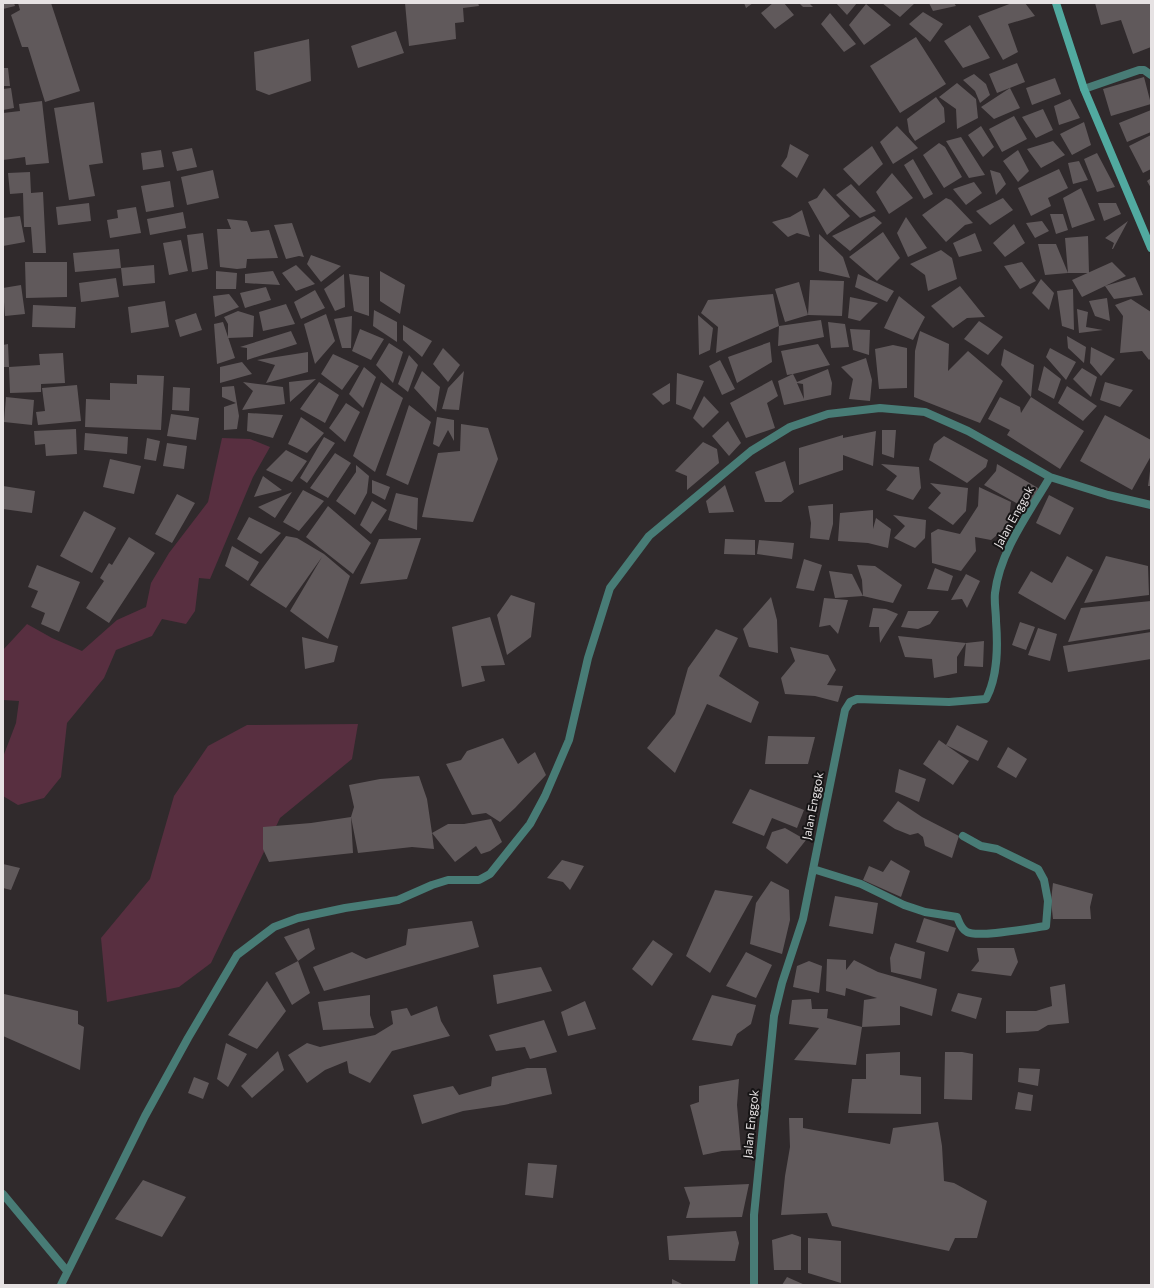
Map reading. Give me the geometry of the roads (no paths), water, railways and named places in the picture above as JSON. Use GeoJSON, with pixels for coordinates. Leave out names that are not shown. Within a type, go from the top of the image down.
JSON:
{"type":"FeatureCollection","features":[{"type":"Feature","properties":{"kind":"main road"},"geometry":{"type":"LineString","coordinates":[[1056,3],[1084,89],[1151,248]]}},
{"type":"Feature","properties":{"kind":"street"},"geometry":{"type":"LineString","coordinates":[[1084,89],[1139,70],[1144,70],[1151,75]]}},
{"type":"Feature","properties":{"kind":"street"},"geometry":{"type":"LineString","coordinates":[[61,1285],[145,1116],[196,1024],[237,955],[274,927],[298,918],[345,908],[398,900],[432,885],[448,880],[478,880],[490,874],[530,824],[545,796],[569,740],[588,658],[610,588],[649,536],[746,455],[790,427],[828,414],[880,408],[925,412],[968,431],[1050,477],[1108,495],[1151,505]]}},
{"type":"Feature","properties":{"kind":"street","name":"Jalan Enggok"},"geometry":{"type":"LineString","coordinates":[[754,1285],[754,1215],[774,1016],[782,983],[803,918],[840,728],[845,710],[850,702],[857,699],[949,702],[986,699],[992,687],[996,668],[997,625],[995,594],[998,577],[1010,546],[1050,477]]}},
{"type":"Feature","properties":{"kind":"street"},"geometry":{"type":"LineString","coordinates":[[813,869],[861,884],[904,905],[925,912],[957,917],[962,929],[968,933],[993,933],[1046,926],[1048,901],[1044,880],[1038,869],[998,849],[982,846],[963,836]]}},
{"type":"Feature","properties":{"kind":"street"},"geometry":{"type":"LineString","coordinates":[[3,1194],[67,1271]]}}]}
